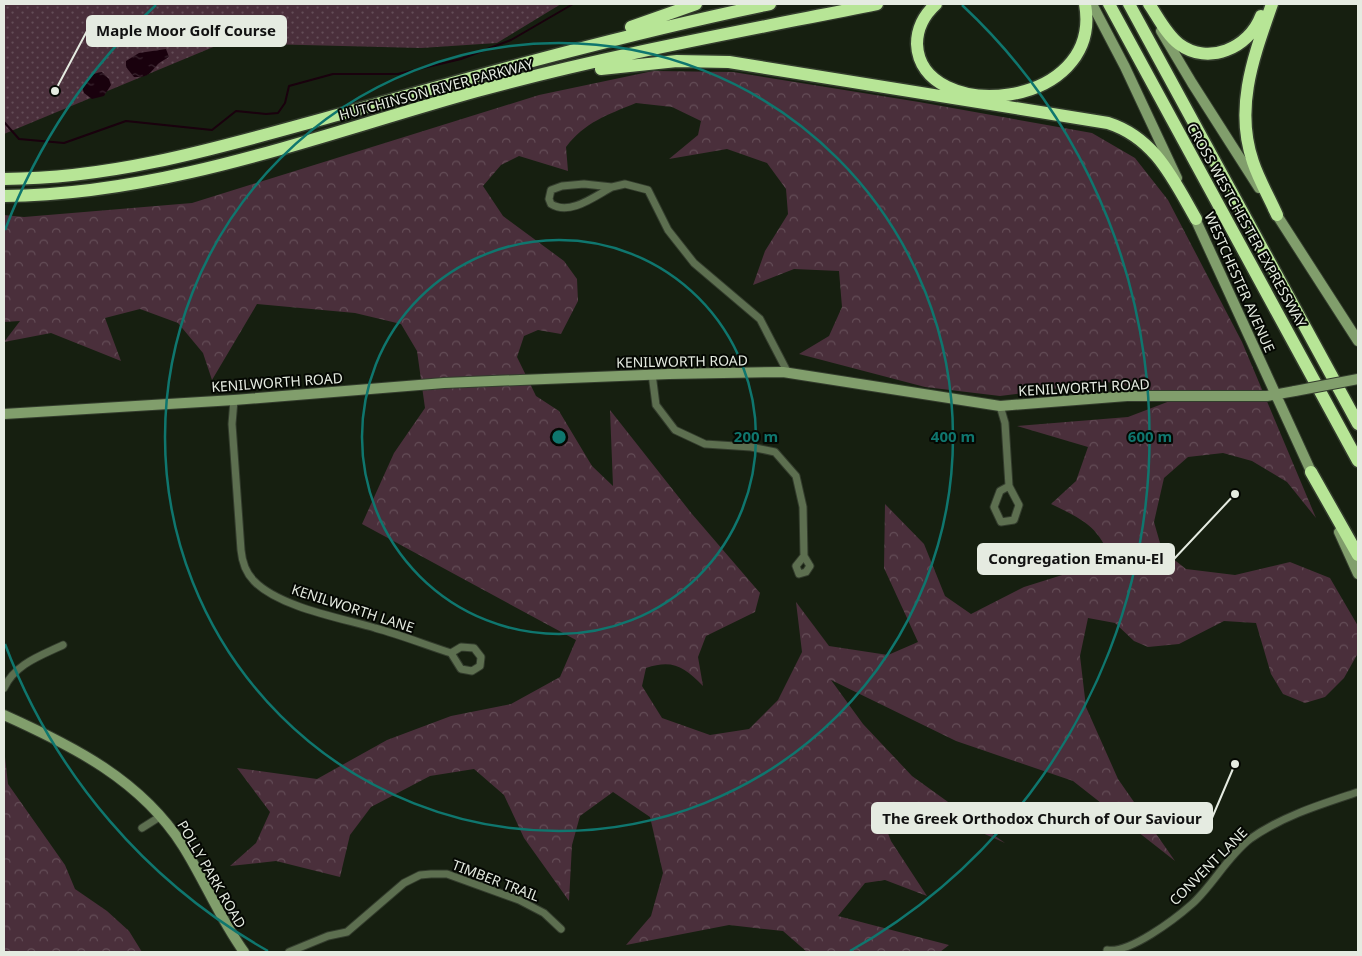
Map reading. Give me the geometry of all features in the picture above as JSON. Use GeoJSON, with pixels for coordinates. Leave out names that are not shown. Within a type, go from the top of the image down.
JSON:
{"type":"FeatureCollection","features":[{"type":"Feature","properties":{"kind":"highway"},"geometry":{"type":"LineString","coordinates":[[547,57],[696,4]]}},
{"type":"Feature","properties":{"kind":"highway","name":"HUTCHINSON RIVER PARKWAY"},"geometry":{"type":"LineString","coordinates":[[4,179],[104,170],[193,154],[547,57],[675,24],[770,4]]}},
{"type":"Feature","properties":{"kind":"highway","name":"HUTCHINSON RIVER PARKWAY"},"geometry":{"type":"LineString","coordinates":[[4,196],[92,190],[204,168],[475,92],[551,73],[877,4]]}},
{"type":"Feature","properties":{"kind":"highway"},"geometry":{"type":"LineString","coordinates":[[936,4],[925,16],[919,31],[918,49],[924,68],[938,82],[950,88],[973,93],[1001,95],[1021,93],[1039,87],[1057,77],[1071,63],[1085,37],[1087,20],[1085,4]]}},
{"type":"Feature","properties":{"kind":"highway","name":"CROSS WESTCHESTER EXPRESSWAY"},"geometry":{"type":"LineString","coordinates":[[1109,4],[1358,462]]}},
{"type":"Feature","properties":{"kind":"highway","name":"CROSS WESTCHESTER EXPRESSWAY"},"geometry":{"type":"LineString","coordinates":[[1129,4],[1358,424]]}},
{"type":"Feature","properties":{"kind":"highway"},"geometry":{"type":"LineString","coordinates":[[1147,4],[1179,44],[1196,52],[1213,53],[1232,48],[1247,38],[1257,26],[1264,4]]}},
{"type":"Feature","properties":{"kind":"highway"},"geometry":{"type":"LineString","coordinates":[[1272,4],[1249,77],[1245,117],[1253,163],[1277,215]]}},
{"type":"Feature","properties":{"kind":"highway"},"geometry":{"type":"LineString","coordinates":[[551,73],[677,61],[729,62],[1102,122],[1128,131],[1152,150],[1168,170],[1196,219]]}},
{"type":"Feature","properties":{"kind":"highway"},"geometry":{"type":"LineString","coordinates":[[1312,472],[1358,555]]}},
{"type":"Feature","properties":{"kind":"street","name":"WESTCHESTER AVENUE"},"geometry":{"type":"LineString","coordinates":[[1092,4],[1131,78],[1358,574]]}},
{"type":"Feature","properties":{"kind":"street"},"geometry":{"type":"LineString","coordinates":[[1147,4],[1192,83],[1358,340]]}},
{"type":"Feature","properties":{"kind":"street"},"geometry":{"type":"LineString","coordinates":[[612,187],[584,184],[562,186],[551,190],[549,198],[556,207],[565,208],[572,207],[612,187],[624,184],[648,190],[668,230],[694,263],[760,319],[788,373]]}},
{"type":"Feature","properties":{"kind":"street","name":"KENILWORTH ROAD"},"geometry":{"type":"LineString","coordinates":[[4,414],[234,400],[444,382],[652,374],[788,373],[1000,406],[1127,396],[1276,394],[1358,379]]}},
{"type":"Feature","properties":{"kind":"street"},"geometry":{"type":"LineString","coordinates":[[652,374],[656,404],[675,430],[705,444],[751,446],[775,452],[796,476],[803,507],[804,556]]}},
{"type":"Feature","properties":{"kind":"street","name":"KENILWORTH LANE"},"geometry":{"type":"LineString","coordinates":[[234,400],[232,424],[242,560],[254,581],[275,595],[297,605],[451,653]]}},
{"type":"Feature","properties":{"kind":"street"},"geometry":{"type":"LineString","coordinates":[[1000,406],[1005,423],[1009,486],[1018,505],[1014,520],[1002,522],[994,507],[1000,491],[1009,486]]}},
{"type":"Feature","properties":{"kind":"street"},"geometry":{"type":"LineString","coordinates":[[4,688],[8,678],[21,666],[63,645]]}},
{"type":"Feature","properties":{"kind":"street","name":"POLLY PARK ROAD"},"geometry":{"type":"LineString","coordinates":[[4,715],[49,735],[102,764],[139,794],[161,816],[184,848],[222,921],[244,952]]}},
{"type":"Feature","properties":{"kind":"street","name":"CONVENT LANE"},"geometry":{"type":"LineString","coordinates":[[1107,950],[1120,950],[1136,942],[1193,904],[1220,870],[1251,839],[1310,808],[1358,792]]}},
{"type":"Feature","properties":{"kind":"street"},"geometry":{"type":"LineString","coordinates":[[142,828],[161,816]]}},
{"type":"Feature","properties":{"kind":"street","name":"TIMBER TRAIL"},"geometry":{"type":"LineString","coordinates":[[289,952],[328,936],[347,932],[404,883],[420,875],[431,874],[446,874],[519,900],[544,913],[561,929]]}},
{"type":"Feature","properties":{"kind":"green space"},"geometry":{"type":"Polygon","coordinates":[[[4,4],[561,4],[497,43],[421,48],[223,43],[4,134],[4,4]]]}},
{"type":"Feature","properties":{"kind":"green space"},"geometry":{"type":"Polygon","coordinates":[[[653,71],[733,72],[919,102],[1092,133],[1135,158],[1168,200],[1242,342],[1316,518],[1287,482],[1252,461],[1223,453],[1188,457],[1164,478],[1154,522],[1162,550],[1186,569],[1235,575],[1290,562],[1330,578],[1358,626],[1358,653],[1344,678],[1325,697],[1305,703],[1283,694],[1271,674],[1256,623],[1224,621],[1179,644],[1148,647],[1134,641],[1115,623],[1088,618],[1080,656],[1086,707],[1118,779],[1175,861],[1073,781],[956,741],[831,680],[863,724],[912,776],[1005,843],[935,812],[877,805],[891,841],[927,896],[885,880],[865,883],[838,916],[949,945],[940,952],[807,952],[783,931],[729,925],[626,945],[651,916],[663,873],[650,817],[613,792],[580,816],[572,845],[569,901],[524,838],[504,795],[474,769],[430,776],[371,807],[350,835],[340,877],[276,861],[230,866],[256,843],[270,812],[237,768],[317,779],[387,740],[451,716],[511,704],[560,677],[576,640],[362,524],[394,453],[425,408],[417,351],[401,324],[355,313],[257,304],[212,380],[203,353],[178,323],[140,309],[105,318],[121,361],[51,333],[4,342],[20,321],[4,322],[4,215],[24,217],[192,203],[539,95],[653,71]],[[636,103],[597,120],[581,131],[566,147],[568,171],[519,156],[501,165],[483,186],[503,216],[564,261],[577,279],[578,301],[561,334],[538,330],[524,336],[517,357],[536,396],[559,411],[592,466],[613,486],[610,410],[692,514],[760,593],[755,612],[706,636],[698,657],[703,686],[678,666],[664,664],[646,668],[642,686],[662,718],[710,735],[749,729],[778,700],[802,652],[796,602],[829,646],[888,655],[918,642],[884,568],[885,504],[924,544],[945,596],[971,614],[1024,587],[1110,560],[1101,539],[1095,531],[1080,519],[1051,504],[1076,481],[1088,447],[1017,426],[1128,417],[1183,396],[1107,382],[1000,396],[925,387],[799,354],[829,336],[842,307],[839,271],[794,269],[753,285],[765,251],[788,214],[786,189],[767,163],[727,149],[669,159],[698,135],[701,121],[672,107],[636,103]]]}},
{"type":"Feature","properties":{"kind":"green space"},"geometry":{"type":"Polygon","coordinates":[[[4,748],[8,784],[65,865],[75,889],[107,911],[129,931],[142,952],[4,952],[4,748]]]}},
{"type":"Feature","properties":{"kind":"water"},"geometry":{"type":"Polygon","coordinates":[[[166,49],[169,57],[159,63],[146,76],[134,77],[126,67],[126,61],[139,53],[166,49]]]}},
{"type":"Feature","properties":{"kind":"water"},"geometry":{"type":"Polygon","coordinates":[[[102,72],[109,79],[111,85],[104,96],[92,99],[84,93],[82,87],[90,76],[102,72]]]}},
{"type":"Feature","properties":{"kind":"waterway"},"geometry":{"type":"LineString","coordinates":[[4,122],[19,139],[64,143],[126,121],[212,130],[236,111],[266,114],[278,113],[285,103],[289,86],[333,74],[398,74],[461,59],[511,40],[573,4]]}},
{"type":"Feature","properties":{"kind":"place","name":"Maple Moor Golf Course"},"geometry":{"type":"Point","coordinates":[55,91]}},
{"type":"Feature","properties":{"kind":"place","name":"Congregation Emanu-El"},"geometry":{"type":"Point","coordinates":[1235,494]}},
{"type":"Feature","properties":{"kind":"place","name":"The Greek Orthodox Church of Our Saviour"},"geometry":{"type":"Point","coordinates":[1235,764]}}]}
